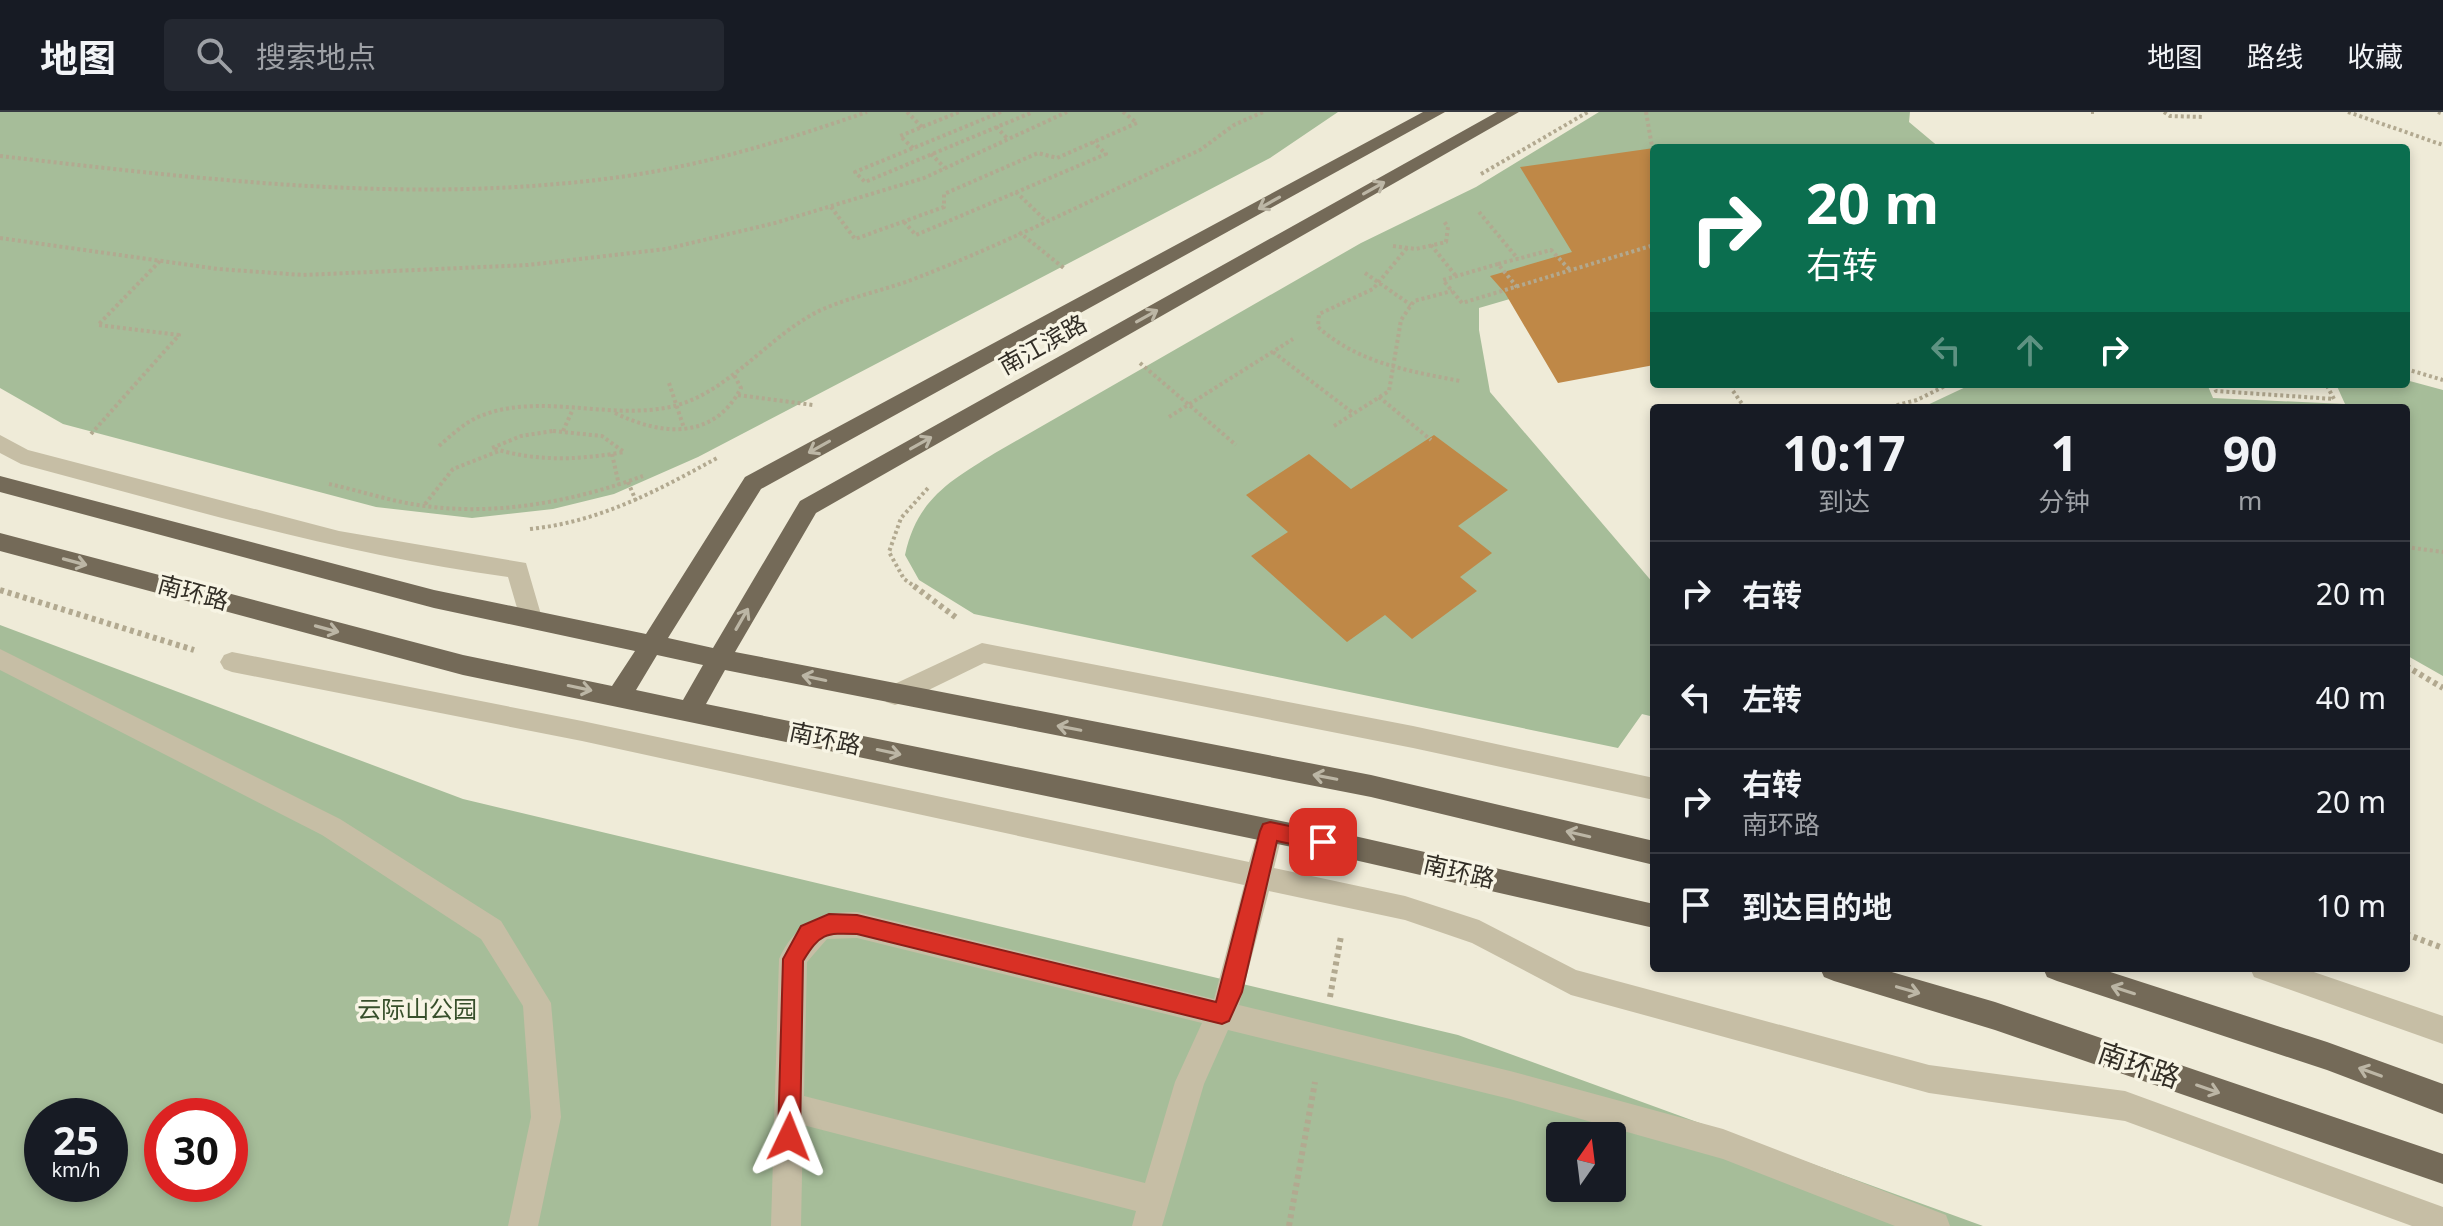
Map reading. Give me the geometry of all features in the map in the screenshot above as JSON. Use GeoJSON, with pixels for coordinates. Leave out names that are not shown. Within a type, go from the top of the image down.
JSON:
{"type":"FeatureCollection","features":[{"type":"Feature","properties":{"kind":"main road","name":"南江滨路"},"geometry":{"type":"LineString","coordinates":[[619,696],[753,483],[1436,112]]}},
{"type":"Feature","properties":{"kind":"main road","name":"南江滨路"},"geometry":{"type":"LineString","coordinates":[[689,711],[808,507],[1510,112]]}},
{"type":"Feature","properties":{"kind":"main road"},"geometry":{"type":"LineString","coordinates":[[0,484],[434,599],[895,695],[1371,786],[1650,852]]}},
{"type":"Feature","properties":{"kind":"main road","name":"南环路"},"geometry":{"type":"LineString","coordinates":[[0,542],[463,665],[1270,831],[1650,915]]}},
{"type":"Feature","properties":{"kind":"main road","name":"南环路"},"geometry":{"type":"LineString","coordinates":[[1847,972],[1995,1016],[2443,1169]]}},
{"type":"Feature","properties":{"kind":"main road"},"geometry":{"type":"LineString","coordinates":[[2069,972],[2327,1056],[2443,1099]]}},
{"type":"Feature","properties":{"kind":"street"},"geometry":{"type":"LineString","coordinates":[[0,443],[21,456],[339,540],[433,558],[518,569],[530,618]]}},
{"type":"Feature","properties":{"kind":"street"},"geometry":{"type":"LineString","coordinates":[[895,695],[982,653],[1413,737],[1650,788]]}},
{"type":"Feature","properties":{"kind":"street"},"geometry":{"type":"LineString","coordinates":[[0,659],[331,827],[491,930],[537,1003],[546,1117],[523,1226]]}},
{"type":"Feature","properties":{"kind":"street"},"geometry":{"type":"LineString","coordinates":[[232,662],[582,731],[1405,908],[1479,933],[1571,982],[1929,1079],[2125,1106],[2443,1222]]}},
{"type":"Feature","properties":{"kind":"street"},"geometry":{"type":"LineString","coordinates":[[790,1107],[1151,1214],[1190,1082],[1231,992],[1270,831]]}},
{"type":"Feature","properties":{"kind":"street"},"geometry":{"type":"LineString","coordinates":[[786,1226],[793,959],[809,933],[829,924],[857,925],[1510,1085],[1723,1144],[1935,1226]]}},
{"type":"Feature","properties":{"kind":"street"},"geometry":{"type":"LineString","coordinates":[[2276,972],[2443,1030]]}},
{"type":"Feature","properties":{"kind":"path"},"geometry":{"type":"LineString","coordinates":[[0,156],[249,184],[471,191],[628,176],[771,145],[867,112]]}},
{"type":"Feature","properties":{"kind":"path"},"geometry":{"type":"LineString","coordinates":[[907,112],[922,127]]}},
{"type":"Feature","properties":{"kind":"path"},"geometry":{"type":"LineString","coordinates":[[913,148],[900,136],[959,112]]}},
{"type":"Feature","properties":{"kind":"path"},"geometry":{"type":"LineString","coordinates":[[978,112],[985,118]]}},
{"type":"Feature","properties":{"kind":"path"},"geometry":{"type":"LineString","coordinates":[[1001,112],[855,172],[865,182],[1033,112]]}},
{"type":"Feature","properties":{"kind":"path"},"geometry":{"type":"LineString","coordinates":[[0,238],[160,261],[303,275],[528,265],[666,249],[831,207],[945,168],[1067,112]]}},
{"type":"Feature","properties":{"kind":"path"},"geometry":{"type":"LineString","coordinates":[[831,207],[855,239],[944,207],[944,194],[1038,153],[1057,158],[1137,123],[1123,112]]}},
{"type":"Feature","properties":{"kind":"path"},"geometry":{"type":"LineString","coordinates":[[439,446],[460,428],[483,415],[521,406],[614,412],[678,404],[717,387],[782,333],[822,310],[919,277],[1200,150],[1234,125],[1263,112]]}},
{"type":"Feature","properties":{"kind":"path"},"geometry":{"type":"LineString","coordinates":[[1478,176],[1588,112]]}},
{"type":"Feature","properties":{"kind":"path"},"geometry":{"type":"LineString","coordinates":[[1646,112],[1652,144]]}},
{"type":"Feature","properties":{"kind":"path"},"geometry":{"type":"LineString","coordinates":[[2091,112],[2097,112]]}},
{"type":"Feature","properties":{"kind":"path"},"geometry":{"type":"LineString","coordinates":[[2164,112],[2170,116],[2203,117]]}},
{"type":"Feature","properties":{"kind":"path"},"geometry":{"type":"LineString","coordinates":[[2348,112],[2443,145]]}},
{"type":"Feature","properties":{"kind":"path"},"geometry":{"type":"LineString","coordinates":[[996,127],[1008,139]]}},
{"type":"Feature","properties":{"kind":"path"},"geometry":{"type":"LineString","coordinates":[[904,222],[916,235],[1106,154],[1093,142]]}},
{"type":"Feature","properties":{"kind":"path"},"geometry":{"type":"LineString","coordinates":[[931,154],[945,168]]}},
{"type":"Feature","properties":{"kind":"path"},"geometry":{"type":"LineString","coordinates":[[1016,192],[1045,220]]}},
{"type":"Feature","properties":{"kind":"path"},"geometry":{"type":"LineString","coordinates":[[1479,212],[1518,259]]}},
{"type":"Feature","properties":{"kind":"path"},"geometry":{"type":"LineString","coordinates":[[1393,246],[1416,249],[1446,242],[1448,227],[1443,220]]}},
{"type":"Feature","properties":{"kind":"path"},"geometry":{"type":"LineString","coordinates":[[1019,232],[1070,274]]}},
{"type":"Feature","properties":{"kind":"path"},"geometry":{"type":"LineString","coordinates":[[1431,245],[1456,276]]}},
{"type":"Feature","properties":{"kind":"path"},"geometry":{"type":"LineString","coordinates":[[1570,270],[1551,250],[1443,280],[1462,303],[1650,246]]}},
{"type":"Feature","properties":{"kind":"path"},"geometry":{"type":"LineString","coordinates":[[1407,248],[1373,289],[1319,314],[1318,327],[1330,341],[1393,367],[1460,381]]}},
{"type":"Feature","properties":{"kind":"path"},"geometry":{"type":"LineString","coordinates":[[89,436],[179,335],[98,325],[160,261]]}},
{"type":"Feature","properties":{"kind":"path"},"geometry":{"type":"LineString","coordinates":[[1498,264],[1517,287]]}},
{"type":"Feature","properties":{"kind":"path"},"geometry":{"type":"LineString","coordinates":[[1365,273],[1411,305]]}},
{"type":"Feature","properties":{"kind":"path"},"geometry":{"type":"LineString","coordinates":[[1334,426],[1389,391],[1401,320],[1414,301],[1452,291]]}},
{"type":"Feature","properties":{"kind":"path"},"geometry":{"type":"LineString","coordinates":[[1169,417],[1293,339]]}},
{"type":"Feature","properties":{"kind":"path"},"geometry":{"type":"LineString","coordinates":[[1149,352],[1136,360],[1236,445]]}},
{"type":"Feature","properties":{"kind":"path"},"geometry":{"type":"LineString","coordinates":[[1273,352],[1353,413]]}},
{"type":"Feature","properties":{"kind":"path"},"geometry":{"type":"LineString","coordinates":[[2410,370],[2443,380]]}},
{"type":"Feature","properties":{"kind":"path"},"geometry":{"type":"LineString","coordinates":[[614,412],[635,425],[666,430],[699,427],[721,418],[736,404],[741,388],[733,373]]}},
{"type":"Feature","properties":{"kind":"path"},"geometry":{"type":"LineString","coordinates":[[669,383],[684,428]]}},
{"type":"Feature","properties":{"kind":"path"},"geometry":{"type":"LineString","coordinates":[[1901,404],[1941,388]]}},
{"type":"Feature","properties":{"kind":"path"},"geometry":{"type":"LineString","coordinates":[[2215,388],[2216,391],[2334,399],[2328,388]]}},
{"type":"Feature","properties":{"kind":"path"},"geometry":{"type":"LineString","coordinates":[[1733,391],[1742,404]]}},
{"type":"Feature","properties":{"kind":"path"},"geometry":{"type":"LineString","coordinates":[[738,395],[819,405],[805,413]]}},
{"type":"Feature","properties":{"kind":"path"},"geometry":{"type":"LineString","coordinates":[[1379,397],[1431,440]]}},
{"type":"Feature","properties":{"kind":"path"},"geometry":{"type":"LineString","coordinates":[[563,431],[573,409]]}},
{"type":"Feature","properties":{"kind":"path"},"geometry":{"type":"LineString","coordinates":[[563,431],[602,436],[624,452],[590,459],[550,459],[514,456],[492,448],[521,436],[563,431]]}},
{"type":"Feature","properties":{"kind":"path"},"geometry":{"type":"LineString","coordinates":[[425,505],[453,469],[500,451]]}},
{"type":"Feature","properties":{"kind":"path"},"geometry":{"type":"LineString","coordinates":[[612,454],[619,485]]}},
{"type":"Feature","properties":{"kind":"path"},"geometry":{"type":"LineString","coordinates":[[521,530],[591,518],[636,501],[720,457]]}},
{"type":"Feature","properties":{"kind":"path"},"geometry":{"type":"LineString","coordinates":[[329,484],[441,508],[511,507],[619,485],[643,476]]}},
{"type":"Feature","properties":{"kind":"path"},"geometry":{"type":"LineString","coordinates":[[628,482],[636,501]]}},
{"type":"Feature","properties":{"kind":"path"},"geometry":{"type":"LineString","coordinates":[[933,483],[901,518],[889,552],[904,579],[935,605],[960,620]]}},
{"type":"Feature","properties":{"kind":"path"},"geometry":{"type":"LineString","coordinates":[[2410,548],[2443,552]]}},
{"type":"Feature","properties":{"kind":"path"},"geometry":{"type":"LineString","coordinates":[[2410,668],[2443,688]]}},
{"type":"Feature","properties":{"kind":"path"},"geometry":{"type":"LineString","coordinates":[[2435,683],[2443,681]]}},
{"type":"Feature","properties":{"kind":"path"},"geometry":{"type":"LineString","coordinates":[[2410,936],[2443,948]]}},
{"type":"Feature","properties":{"kind":"green space"},"geometry":{"type":"Polygon","coordinates":[[[0,112],[1338,112],[1270,158],[698,457],[614,494],[553,509],[472,518],[376,507],[63,424],[0,388],[0,112]]]}},
{"type":"Feature","properties":{"kind":"green space"},"geometry":{"type":"Polygon","coordinates":[[[1599,112],[1910,112],[1909,122],[1935,144],[1650,144],[1650,258],[1479,308],[1479,330],[1490,392],[1650,579],[1650,716],[1642,714],[1618,748],[974,614],[919,580],[905,555],[910,536],[927,506],[964,473],[1361,243],[1476,187],[1599,112]]]}},
{"type":"Feature","properties":{"kind":"green space"},"geometry":{"type":"Polygon","coordinates":[[[2410,381],[2443,390],[2443,676],[2410,657],[2410,404],[2345,404],[2338,388],[2410,388],[2410,381]]]}},
{"type":"Feature","properties":{"kind":"green space"},"geometry":{"type":"Polygon","coordinates":[[[1964,388],[2209,388],[2213,398],[2345,404],[1930,404],[1964,388]]]}},
{"type":"Feature","properties":{"kind":"green space","name":"云际山公园"},"geometry":{"type":"Polygon","coordinates":[[[0,625],[463,799],[1458,1035],[1983,1226],[0,1226],[0,625]]]}},
{"type":"Feature","properties":{"kind":"building"},"geometry":{"type":"Polygon","coordinates":[[[1650,149],[1650,366],[1558,383],[1505,293],[1490,276],[1572,252],[1520,167],[1650,149]]]}},
{"type":"Feature","properties":{"kind":"building"},"geometry":{"type":"Polygon","coordinates":[[[1434,435],[1508,490],[1458,526],[1492,553],[1460,577],[1477,591],[1412,639],[1385,615],[1347,642],[1251,556],[1288,532],[1246,495],[1309,454],[1351,489],[1434,435]]]}},
{"type":"Feature","properties":{"kind":"route"},"geometry":{"type":"LineString","coordinates":[[789,1137],[793,959],[809,933],[829,924],[857,925],[1222,1014],[1231,992],[1270,831],[1323,842]]}}]}
